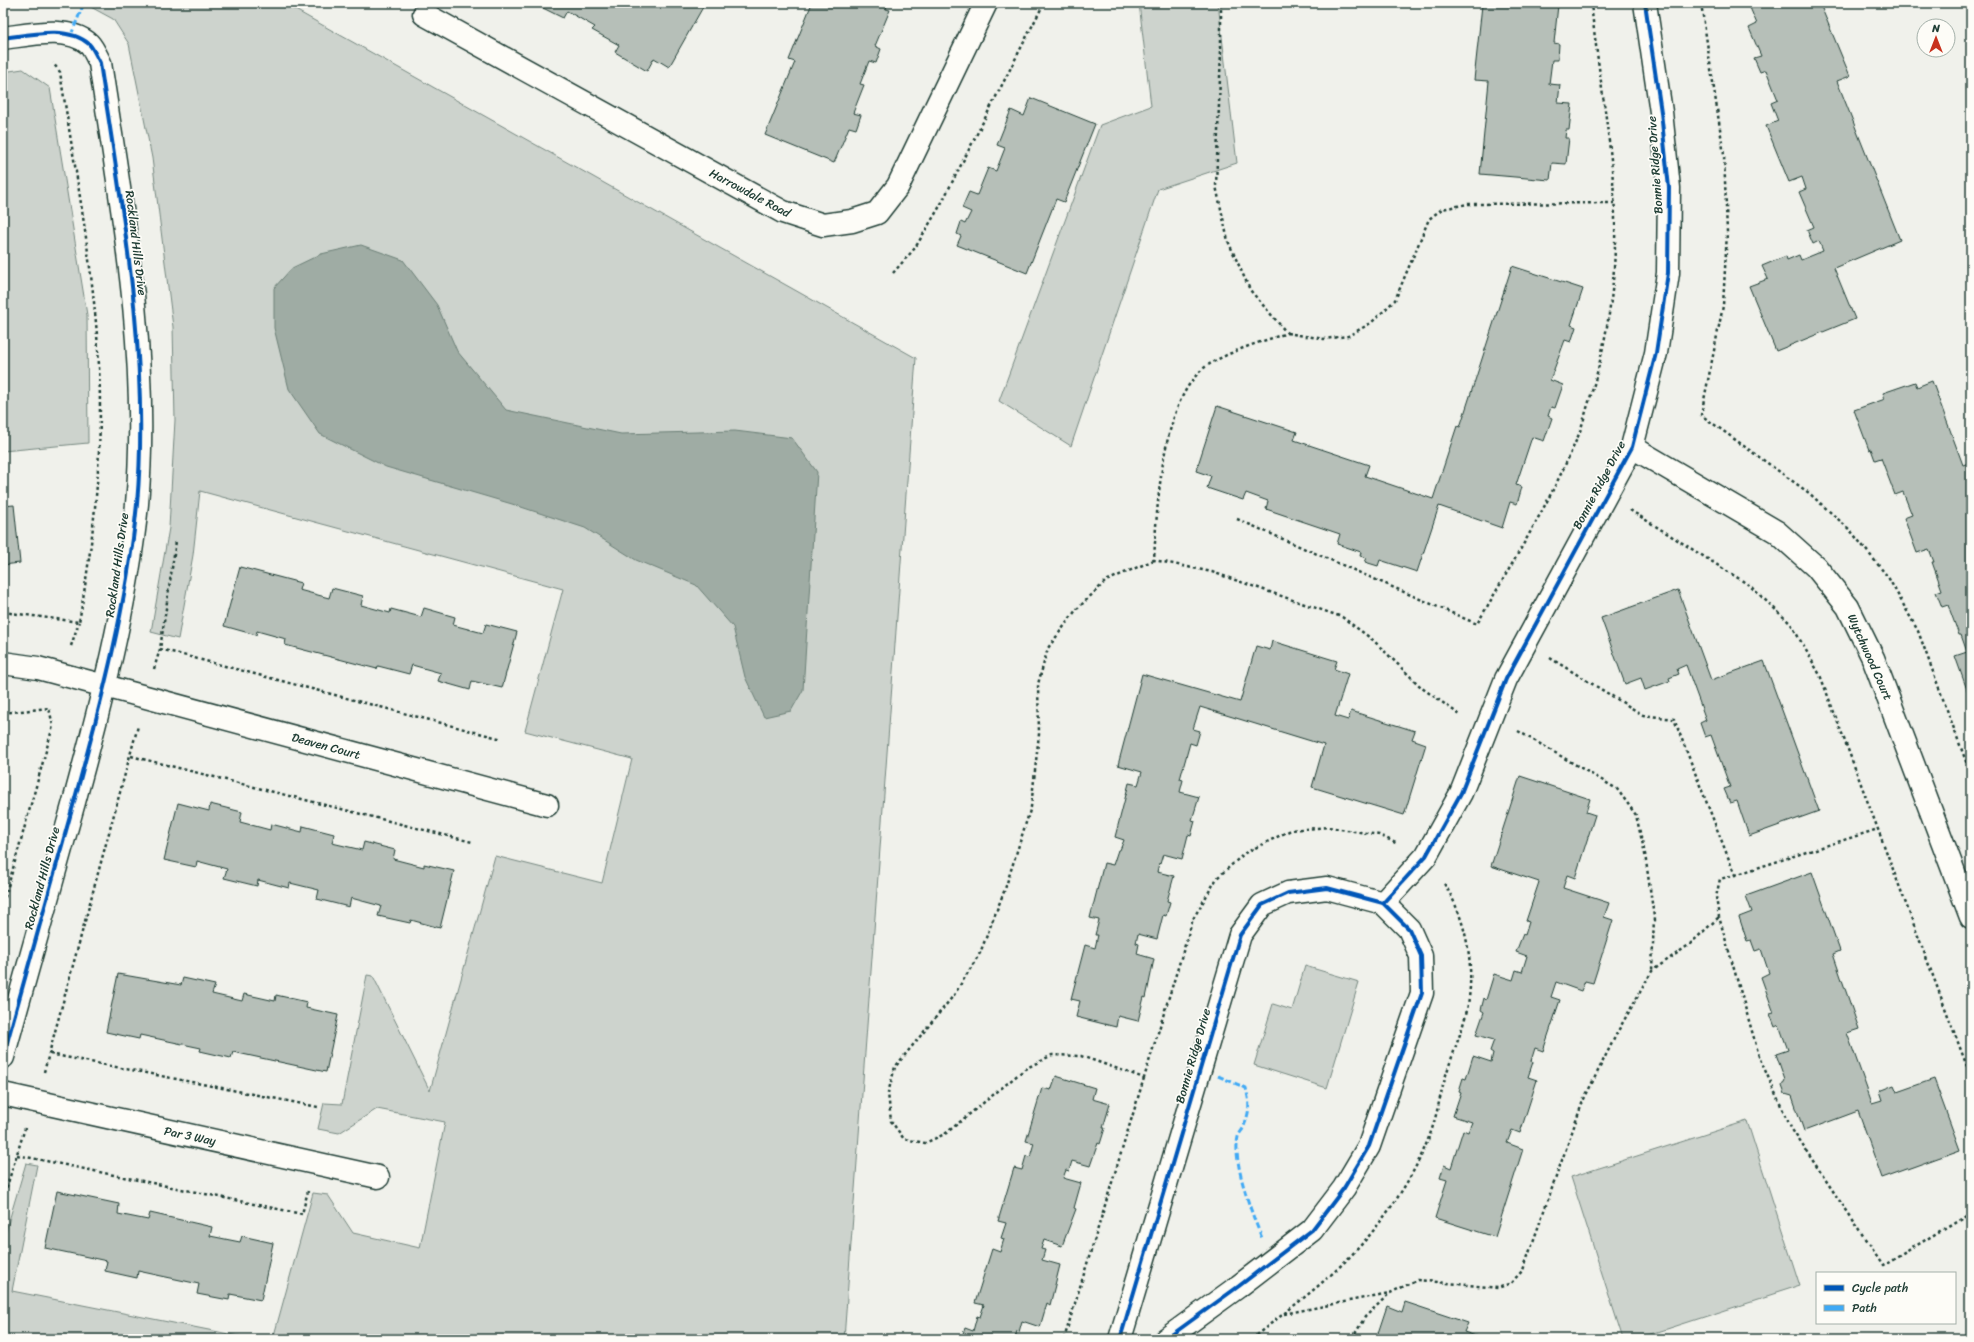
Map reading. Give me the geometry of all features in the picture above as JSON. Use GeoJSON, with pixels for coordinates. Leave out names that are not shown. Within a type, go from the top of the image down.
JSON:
{"type":"FeatureCollection","features":[{"type":"Feature","properties":{"kind":"street","name":"Harrowdale Road"},"geometry":{"type":"LineString","coordinates":[[424,14],[783,212],[823,225],[852,221],[877,213],[898,186],[986,3]]}},
{"type":"Feature","properties":{"kind":"street","name":"Bonnie Ridge Drive"},"geometry":{"type":"LineString","coordinates":[[1120,1339],[1240,934],[1262,905],[1288,893],[1327,888],[1383,903],[1426,856],[1461,794],[1506,679],[1632,447],[1656,353],[1668,273],[1669,188],[1662,112],[1645,3]]}},
{"type":"Feature","properties":{"kind":"street","name":"Rockland Hills Drive"},"geometry":{"type":"LineString","coordinates":[[3,38],[47,32],[71,35],[89,44],[100,63],[122,209],[134,302],[140,401],[137,502],[127,586],[106,686],[3,1058]]}},
{"type":"Feature","properties":{"kind":"street","name":"Wytchwood Court"},"geometry":{"type":"LineString","coordinates":[[1632,447],[1777,532],[1816,567],[1848,607],[1873,658],[1971,917]]}},
{"type":"Feature","properties":{"kind":"street","name":"Deaven Court"},"geometry":{"type":"LineString","coordinates":[[3,663],[38,668],[547,805]]}},
{"type":"Feature","properties":{"kind":"street"},"geometry":{"type":"LineString","coordinates":[[1166,1339],[1239,1286],[1312,1230],[1344,1188],[1369,1146],[1422,993],[1421,956],[1409,929],[1383,903]]}},
{"type":"Feature","properties":{"kind":"street","name":"Par 3 Way"},"geometry":{"type":"LineString","coordinates":[[3,1094],[378,1177]]}},
{"type":"Feature","properties":{"kind":"path"},"geometry":{"type":"LineString","coordinates":[[893,272],[915,248],[940,206],[1044,3]]}},
{"type":"Feature","properties":{"kind":"path"},"geometry":{"type":"LineString","coordinates":[[1221,3],[1221,50],[1216,186],[1228,242],[1250,290],[1287,333]]}},
{"type":"Feature","properties":{"kind":"path"},"geometry":{"type":"LineString","coordinates":[[1237,520],[1477,624],[1548,500],[1576,441],[1598,372],[1612,302],[1615,244],[1614,204],[1608,134],[1591,3]]}},
{"type":"Feature","properties":{"kind":"path"},"geometry":{"type":"LineString","coordinates":[[1701,3],[1724,154],[1727,232],[1723,306],[1701,415],[1809,493],[1850,530],[1888,577],[1918,631],[1971,775]]}},
{"type":"Feature","properties":{"kind":"path"},"geometry":{"type":"LineString","coordinates":[[3,612],[79,622],[91,551],[98,473],[99,367],[92,278],[60,72],[52,62],[45,62]]}},
{"type":"Feature","properties":{"kind":"path"},"geometry":{"type":"LineString","coordinates":[[1154,560],[1158,494],[1168,437],[1185,389],[1207,366],[1240,350],[1287,333],[1324,339],[1348,336],[1371,323],[1395,300],[1429,219],[1442,209],[1468,204],[1614,204]]}},
{"type":"Feature","properties":{"kind":"path"},"geometry":{"type":"LineString","coordinates":[[1626,516],[1630,509],[1749,584],[1791,624],[1820,676],[1971,1076]]}},
{"type":"Feature","properties":{"kind":"path"},"geometry":{"type":"LineString","coordinates":[[3,1198],[50,1054],[160,649],[176,541]]}},
{"type":"Feature","properties":{"kind":"path"},"geometry":{"type":"LineString","coordinates":[[1144,1078],[1081,1056],[1052,1055],[1025,1069],[945,1134],[925,1144],[904,1139],[891,1121],[888,1093],[895,1068],[954,995],[980,953],[1005,889],[1031,807],[1039,734],[1038,684],[1048,648],[1076,610],[1106,581],[1154,560],[1212,572],[1342,617],[1373,640],[1422,688],[1484,732]]}},
{"type":"Feature","properties":{"kind":"path"},"geometry":{"type":"LineString","coordinates":[[160,649],[502,739]]}},
{"type":"Feature","properties":{"kind":"path"},"geometry":{"type":"LineString","coordinates":[[1553,651],[1549,658],[1643,715],[1674,719],[1735,875]]}},
{"type":"Feature","properties":{"kind":"path"},"geometry":{"type":"LineString","coordinates":[[3,713],[49,708],[53,726],[3,904]]}},
{"type":"Feature","properties":{"kind":"path"},"geometry":{"type":"LineString","coordinates":[[1514,728],[1617,789],[1636,815],[1645,854],[1654,917],[1652,971]]}},
{"type":"Feature","properties":{"kind":"path"},"geometry":{"type":"LineString","coordinates":[[130,756],[472,842]]}},
{"type":"Feature","properties":{"kind":"path"},"geometry":{"type":"LineString","coordinates":[[1064,1339],[1193,919],[1217,878],[1245,853],[1291,830],[1328,827],[1379,835],[1426,856],[1452,896],[1466,937],[1471,974],[1465,1017],[1444,1082],[1430,1137],[1407,1183],[1376,1226],[1331,1276],[1252,1339]]}},
{"type":"Feature","properties":{"kind":"path"},"geometry":{"type":"LineString","coordinates":[[1878,829],[1720,879],[1716,896],[1719,917],[1760,1059],[1791,1128],[1883,1266],[1971,1212]]}},
{"type":"Feature","properties":{"kind":"path"},"geometry":{"type":"LineString","coordinates":[[1284,1314],[1390,1292],[1417,1280],[1498,1288],[1511,1283],[1523,1270],[1583,1101],[1618,1031],[1652,971],[1690,944],[1719,917]]}},
{"type":"Feature","properties":{"kind":"path"},"geometry":{"type":"LineString","coordinates":[[50,1054],[318,1107]]}},
{"type":"Feature","properties":{"kind":"path"},"geometry":{"type":"LineString","coordinates":[[17,1155],[302,1214],[309,1188]]}},
{"type":"Feature","properties":{"kind":"path"},"geometry":{"type":"LineString","coordinates":[[1352,1339],[1365,1317],[1390,1292]]}},
{"type":"Feature","properties":{"kind":"shaded area"},"geometry":{"type":"Polygon","coordinates":[[[37,3],[55,3],[37,5],[37,3]]]}},
{"type":"Feature","properties":{"kind":"shaded area"},"geometry":{"type":"Polygon","coordinates":[[[55,3],[283,3],[916,358],[844,1339],[273,1339],[313,1193],[328,1195],[353,1233],[420,1248],[445,1122],[377,1109],[339,1133],[318,1129],[324,1103],[342,1104],[367,975],[373,976],[430,1091],[495,856],[602,883],[632,759],[525,731],[563,589],[200,491],[193,555],[178,639],[151,632],[169,528],[175,420],[173,327],[152,158],[129,44],[113,19],[89,6],[55,3]]]}},
{"type":"Feature","properties":{"kind":"shaded area"},"geometry":{"type":"Polygon","coordinates":[[[1139,3],[1218,3],[1237,163],[1158,189],[1071,446],[999,401],[1100,125],[1151,106],[1139,3]]]}},
{"type":"Feature","properties":{"kind":"shaded area"},"geometry":{"type":"Polygon","coordinates":[[[23,69],[50,88],[87,315],[88,443],[3,451],[3,72],[23,69]]]}},
{"type":"Feature","properties":{"kind":"shaded area"},"geometry":{"type":"Polygon","coordinates":[[[361,245],[403,260],[437,305],[457,351],[506,410],[621,434],[735,431],[792,438],[817,472],[803,690],[791,711],[764,717],[745,677],[733,627],[696,585],[636,560],[585,528],[512,504],[386,467],[320,434],[289,389],[274,328],[274,288],[292,268],[321,254],[361,245]]]}},
{"type":"Feature","properties":{"kind":"shaded area"},"geometry":{"type":"Polygon","coordinates":[[[1305,966],[1359,982],[1327,1088],[1254,1065],[1273,1004],[1292,1010],[1305,966]]]}},
{"type":"Feature","properties":{"kind":"shaded area"},"geometry":{"type":"Polygon","coordinates":[[[1747,1121],[1800,1286],[1636,1339],[1623,1339],[1571,1177],[1747,1121]]]}},
{"type":"Feature","properties":{"kind":"shaded area"},"geometry":{"type":"Polygon","coordinates":[[[26,1163],[37,1165],[12,1291],[254,1339],[3,1339],[3,1241],[26,1163]]]}},
{"type":"Feature","properties":{"kind":"building"},"geometry":{"type":"Polygon","coordinates":[[[533,3],[697,3],[703,7],[669,67],[654,58],[647,71],[615,52],[619,45],[592,30],[595,27],[567,11],[563,18],[533,3]]]}},
{"type":"Feature","properties":{"kind":"building"},"geometry":{"type":"Polygon","coordinates":[[[812,3],[888,3],[886,9],[890,10],[875,46],[881,49],[876,63],[869,61],[860,84],[864,85],[853,113],[861,115],[856,129],[849,127],[834,163],[765,135],[795,62],[789,60],[812,3]]]}},
{"type":"Feature","properties":{"kind":"building"},"geometry":{"type":"Polygon","coordinates":[[[1470,3],[1547,3],[1558,5],[1554,43],[1559,44],[1558,60],[1552,60],[1549,84],[1560,85],[1558,103],[1572,104],[1569,130],[1566,130],[1565,138],[1569,138],[1566,164],[1552,163],[1550,180],[1480,174],[1489,81],[1474,80],[1482,5],[1470,3]]]}},
{"type":"Feature","properties":{"kind":"building"},"geometry":{"type":"Polygon","coordinates":[[[1748,3],[1822,3],[1820,4],[1850,76],[1837,81],[1900,240],[1834,268],[1855,319],[1776,351],[1749,286],[1768,279],[1762,266],[1786,256],[1787,260],[1799,255],[1801,260],[1823,251],[1819,241],[1813,244],[1807,230],[1814,227],[1799,192],[1806,189],[1802,177],[1789,182],[1766,126],[1778,121],[1771,103],[1778,100],[1766,70],[1760,72],[1754,58],[1761,56],[1749,28],[1757,24],[1748,3]]]}},
{"type":"Feature","properties":{"kind":"building"},"geometry":{"type":"Polygon","coordinates":[[[1031,98],[1095,124],[1064,202],[1056,199],[1027,273],[957,245],[961,236],[957,234],[961,222],[965,224],[971,212],[962,208],[969,192],[977,195],[988,168],[996,171],[1005,148],[997,145],[1011,110],[1024,116],[1031,98]]]}},
{"type":"Feature","properties":{"kind":"building"},"geometry":{"type":"Polygon","coordinates":[[[1512,266],[1583,289],[1571,325],[1576,327],[1571,342],[1565,340],[1550,380],[1563,385],[1555,408],[1551,407],[1548,416],[1552,418],[1544,441],[1532,437],[1516,485],[1522,487],[1517,504],[1510,502],[1502,528],[1439,506],[1417,572],[1380,560],[1378,566],[1365,562],[1367,558],[1360,556],[1361,552],[1337,544],[1340,534],[1266,509],[1268,501],[1246,493],[1243,500],[1207,488],[1211,476],[1196,471],[1217,406],[1297,432],[1294,440],[1369,465],[1365,476],[1433,499],[1457,426],[1460,427],[1512,266]]]}},
{"type":"Feature","properties":{"kind":"building"},"geometry":{"type":"Polygon","coordinates":[[[1932,381],[1963,465],[1971,462],[1971,701],[1955,656],[1967,652],[1948,605],[1942,607],[1936,592],[1942,590],[1929,549],[1917,553],[1904,518],[1912,515],[1903,492],[1895,495],[1881,458],[1875,460],[1871,449],[1869,450],[1854,410],[1885,399],[1883,393],[1915,382],[1917,387],[1932,381]]]}},
{"type":"Feature","properties":{"kind":"building"},"geometry":{"type":"Polygon","coordinates":[[[14,505],[20,563],[3,565],[3,506],[14,505]]]}},
{"type":"Feature","properties":{"kind":"building"},"geometry":{"type":"Polygon","coordinates":[[[240,567],[301,583],[299,590],[329,598],[332,588],[363,596],[361,605],[390,613],[391,609],[421,617],[424,608],[455,617],[453,625],[483,633],[486,624],[517,632],[502,688],[472,681],[470,690],[438,681],[441,673],[412,665],[409,674],[378,666],[377,669],[285,645],[286,639],[257,631],[256,635],[224,626],[240,567]]]}},
{"type":"Feature","properties":{"kind":"building"},"geometry":{"type":"Polygon","coordinates":[[[1678,590],[1711,680],[1764,661],[1819,811],[1749,836],[1737,801],[1730,803],[1724,789],[1730,787],[1711,735],[1705,737],[1700,723],[1706,720],[1686,665],[1677,669],[1679,674],[1669,678],[1670,681],[1645,690],[1641,678],[1625,684],[1601,618],[1678,590]]]}},
{"type":"Feature","properties":{"kind":"building"},"geometry":{"type":"Polygon","coordinates":[[[1272,641],[1337,661],[1334,669],[1348,674],[1335,716],[1348,720],[1351,711],[1415,731],[1412,739],[1426,744],[1404,815],[1312,787],[1324,745],[1200,707],[1193,729],[1200,731],[1196,745],[1190,743],[1180,779],[1183,780],[1180,792],[1199,797],[1192,820],[1195,821],[1191,836],[1188,835],[1182,859],[1163,854],[1160,864],[1159,863],[1157,872],[1174,876],[1167,901],[1170,902],[1166,916],[1163,915],[1157,939],[1138,934],[1136,943],[1139,944],[1137,954],[1154,959],[1146,998],[1144,997],[1138,1021],[1118,1016],[1116,1027],[1076,1017],[1080,1001],[1071,999],[1085,945],[1095,948],[1098,935],[1095,935],[1099,920],[1090,918],[1104,863],[1113,865],[1118,850],[1120,850],[1124,840],[1115,837],[1129,783],[1138,785],[1142,772],[1118,765],[1142,674],[1240,702],[1256,646],[1270,650],[1272,641]]]}},
{"type":"Feature","properties":{"kind":"building"},"geometry":{"type":"Polygon","coordinates":[[[1520,776],[1590,799],[1586,812],[1595,815],[1575,878],[1567,875],[1563,888],[1609,903],[1604,917],[1613,920],[1593,983],[1585,981],[1581,991],[1556,982],[1551,997],[1560,1000],[1543,1051],[1535,1048],[1531,1061],[1533,1062],[1528,1077],[1537,1080],[1520,1133],[1512,1130],[1507,1143],[1523,1149],[1495,1237],[1435,1218],[1447,1180],[1440,1178],[1444,1165],[1451,1168],[1463,1130],[1468,1132],[1472,1122],[1453,1116],[1461,1092],[1459,1091],[1463,1078],[1466,1079],[1473,1056],[1491,1062],[1493,1053],[1490,1051],[1494,1040],[1476,1035],[1484,1012],[1481,1010],[1484,998],[1486,1000],[1494,974],[1513,980],[1516,970],[1522,972],[1527,956],[1516,952],[1523,934],[1525,935],[1529,922],[1526,921],[1539,882],[1491,866],[1520,776]]]}},
{"type":"Feature","properties":{"kind":"building"},"geometry":{"type":"Polygon","coordinates":[[[178,803],[209,811],[210,804],[242,812],[240,822],[270,830],[271,824],[302,832],[303,826],[334,834],[332,843],[362,850],[364,842],[395,850],[393,859],[424,867],[424,864],[454,871],[440,928],[411,920],[410,923],[378,916],[381,906],[351,898],[349,907],[317,899],[319,890],[290,883],[289,888],[258,880],[257,886],[224,878],[227,869],[197,861],[196,867],[164,860],[178,803]]]}},
{"type":"Feature","properties":{"kind":"building"},"geometry":{"type":"Polygon","coordinates":[[[1812,872],[1840,951],[1833,954],[1859,1029],[1847,1033],[1872,1103],[1882,1100],[1879,1091],[1894,1085],[1897,1092],[1934,1079],[1960,1150],[1882,1178],[1858,1111],[1804,1131],[1792,1096],[1785,1094],[1782,1086],[1785,1080],[1776,1054],[1788,1050],[1779,1025],[1775,1027],[1770,1014],[1774,1013],[1761,977],[1769,973],[1761,949],[1755,951],[1751,940],[1747,941],[1739,917],[1752,912],[1746,896],[1812,872]]]}},
{"type":"Feature","properties":{"kind":"building"},"geometry":{"type":"Polygon","coordinates":[[[118,974],[181,985],[183,978],[215,985],[212,994],[242,1001],[244,994],[275,1001],[276,995],[307,1002],[306,1008],[338,1015],[326,1072],[233,1052],[231,1058],[200,1051],[201,1048],[140,1035],[139,1039],[106,1032],[118,974]]]}},
{"type":"Feature","properties":{"kind":"building"},"geometry":{"type":"Polygon","coordinates":[[[1056,1076],[1095,1088],[1092,1099],[1110,1104],[1100,1144],[1098,1143],[1090,1166],[1072,1161],[1069,1171],[1066,1170],[1063,1178],[1081,1183],[1074,1208],[1076,1209],[1062,1246],[1044,1240],[1041,1249],[1045,1250],[1042,1260],[1060,1265],[1050,1305],[1047,1303],[1040,1327],[1022,1321],[1015,1339],[961,1339],[965,1328],[973,1331],[977,1316],[980,1317],[984,1305],[975,1303],[992,1249],[1000,1252],[1004,1239],[1001,1238],[1006,1223],[998,1221],[1014,1168],[1022,1170],[1026,1156],[1030,1157],[1034,1143],[1026,1141],[1042,1088],[1051,1090],[1056,1076]]]}},
{"type":"Feature","properties":{"kind":"building"},"geometry":{"type":"Polygon","coordinates":[[[57,1191],[119,1204],[118,1214],[148,1220],[150,1213],[212,1227],[210,1236],[240,1242],[242,1236],[273,1243],[261,1300],[230,1294],[229,1300],[197,1294],[199,1284],[138,1271],[137,1278],[105,1271],[107,1261],[45,1248],[57,1191]]]}},
{"type":"Feature","properties":{"kind":"building"},"geometry":{"type":"Polygon","coordinates":[[[1405,1302],[1468,1323],[1464,1332],[1476,1336],[1474,1339],[1376,1339],[1387,1306],[1402,1312],[1405,1302]]]}},
{"type":"Feature","properties":{"kind":"marked path"},"geometry":{"type":"LineString","coordinates":[[71,35],[84,3]]}},
{"type":"Feature","properties":{"kind":"marked path"},"geometry":{"type":"LineString","coordinates":[[1218,1076],[1246,1088],[1249,1103],[1246,1120],[1238,1137],[1238,1160],[1248,1202],[1262,1238]]}},
{"type":"Feature","properties":{"kind":"cycle path"},"geometry":{"type":"LineString","coordinates":[[1383,903],[1426,856],[1461,793],[1506,679],[1632,447],[1656,353],[1668,273],[1669,188],[1661,112],[1645,3]]}},
{"type":"Feature","properties":{"kind":"cycle path"},"geometry":{"type":"LineString","coordinates":[[3,38],[48,33],[70,35],[80,38],[89,44],[100,63],[132,282],[140,393],[140,449],[137,504],[133,542],[120,617],[84,765],[3,1057]]}},
{"type":"Feature","properties":{"kind":"cycle path"},"geometry":{"type":"LineString","coordinates":[[1120,1339],[1240,935],[1262,905],[1288,893],[1327,888],[1383,903],[1409,929],[1421,956],[1422,993],[1369,1146],[1344,1188],[1312,1230],[1239,1286],[1166,1339]]}}]}
